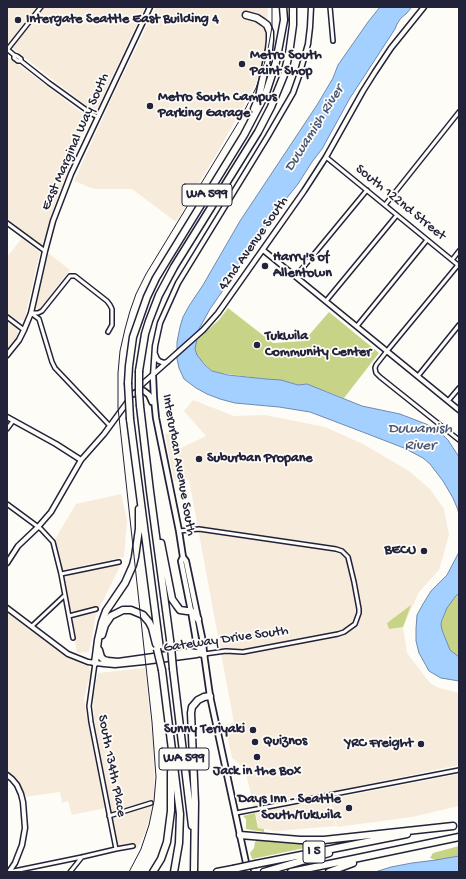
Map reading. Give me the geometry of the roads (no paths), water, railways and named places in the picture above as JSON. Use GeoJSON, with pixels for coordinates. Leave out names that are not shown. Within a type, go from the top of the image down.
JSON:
{"type":"FeatureCollection","features":[{"type":"Feature","properties":{"kind":"highway","name":"WA 599"},"geometry":{"type":"LineString","coordinates":[[174,869],[179,843],[180,822],[130,419],[128,383],[129,366],[134,337],[156,278],[244,136],[266,93],[276,62],[284,20],[283,7]]}},
{"type":"Feature","properties":{"kind":"highway","name":"WA 599"},"geometry":{"type":"LineString","coordinates":[[194,872],[195,849],[171,647],[150,492],[140,406],[139,371],[145,334],[159,295],[174,267],[258,132],[271,107],[284,75],[293,26],[293,7]]}},
{"type":"Feature","properties":{"kind":"highway"},"geometry":{"type":"LineString","coordinates":[[244,136],[259,97],[270,40],[270,32],[267,25],[258,18],[246,15]]}},
{"type":"Feature","properties":{"kind":"highway"},"geometry":{"type":"LineString","coordinates":[[95,663],[102,622],[106,612],[129,575],[135,557],[139,529],[138,478]]}},
{"type":"Feature","properties":{"kind":"highway"},"geometry":{"type":"LineString","coordinates":[[150,492],[172,599],[180,610],[191,611],[198,619]]}},
{"type":"Feature","properties":{"kind":"highway"},"geometry":{"type":"LineString","coordinates":[[95,663],[103,632],[108,620],[119,612],[128,610],[139,613],[146,618],[150,622],[158,649]]}},
{"type":"Feature","properties":{"kind":"highway"},"geometry":{"type":"LineString","coordinates":[[99,650],[101,657],[104,660],[118,662],[189,652],[204,654]]}},
{"type":"Feature","properties":{"kind":"highway"},"geometry":{"type":"LineString","coordinates":[[195,849],[195,803],[191,713],[192,707],[198,700],[210,696]]}},
{"type":"Feature","properties":{"kind":"highway"},"geometry":{"type":"LineString","coordinates":[[153,872],[166,847],[170,830],[171,746]]}},
{"type":"Feature","properties":{"kind":"highway"},"geometry":{"type":"LineString","coordinates":[[240,835],[300,840],[324,840],[456,825]]}},
{"type":"Feature","properties":{"kind":"highway","name":"I 5"},"geometry":{"type":"LineString","coordinates":[[217,872],[456,825]]}},
{"type":"Feature","properties":{"kind":"highway","name":"I 5"},"geometry":{"type":"LineString","coordinates":[[292,872],[459,837]]}},
{"type":"Feature","properties":{"kind":"highway"},"geometry":{"type":"LineString","coordinates":[[264,872],[373,841]]}},
{"type":"Feature","properties":{"kind":"highway"},"geometry":{"type":"LineString","coordinates":[[329,872],[349,864],[428,844]]}},
{"type":"Feature","properties":{"kind":"main road","name":"Interurban Avenue South"},"geometry":{"type":"LineString","coordinates":[[153,376],[154,408],[183,557],[186,561],[203,642],[210,696],[248,872]]}},
{"type":"Feature","properties":{"kind":"main road"},"geometry":{"type":"LineString","coordinates":[[133,394],[141,390],[144,391],[151,398],[154,408]]}},
{"type":"Feature","properties":{"kind":"main road","name":"Interurban Avenue South"},"geometry":{"type":"LineString","coordinates":[[183,557],[181,561],[197,646],[204,654]]}},
{"type":"Feature","properties":{"kind":"street"},"geometry":{"type":"LineString","coordinates":[[41,7],[7,50],[98,117]]}},
{"type":"Feature","properties":{"kind":"street","name":"East Marginal Way South"},"geometry":{"type":"LineString","coordinates":[[7,355],[19,340],[31,313],[53,221],[69,179],[150,7]]}},
{"type":"Feature","properties":{"kind":"street","name":"Interurban Avenue South"},"geometry":{"type":"LineString","coordinates":[[153,376],[154,352],[160,323],[178,283],[276,124],[293,93],[300,76],[308,44],[311,7]]}},
{"type":"Feature","properties":{"kind":"street"},"geometry":{"type":"LineString","coordinates":[[330,7],[333,41]]}},
{"type":"Feature","properties":{"kind":"street","name":"42nd Avenue South"},"geometry":{"type":"LineString","coordinates":[[170,361],[203,330],[218,313],[304,191],[326,157],[363,91],[391,48],[424,7]]}},
{"type":"Feature","properties":{"kind":"street"},"geometry":{"type":"LineString","coordinates":[[385,205],[459,112]]}},
{"type":"Feature","properties":{"kind":"street","name":"South 122nd Street"},"geometry":{"type":"LineString","coordinates":[[326,157],[458,265]]}},
{"type":"Feature","properties":{"kind":"street"},"geometry":{"type":"LineString","coordinates":[[296,276],[367,190]]}},
{"type":"Feature","properties":{"kind":"street"},"geometry":{"type":"LineString","coordinates":[[326,301],[397,215]]}},
{"type":"Feature","properties":{"kind":"street"},"geometry":{"type":"LineString","coordinates":[[7,223],[45,251]]}},
{"type":"Feature","properties":{"kind":"street"},"geometry":{"type":"LineString","coordinates":[[357,326],[427,240]]}},
{"type":"Feature","properties":{"kind":"street"},"geometry":{"type":"LineString","coordinates":[[263,250],[459,410]]}},
{"type":"Feature","properties":{"kind":"street"},"geometry":{"type":"LineString","coordinates":[[452,260],[459,251]]}},
{"type":"Feature","properties":{"kind":"street"},"geometry":{"type":"LineString","coordinates":[[458,265],[387,351],[376,365],[375,370],[380,377],[459,440]]}},
{"type":"Feature","properties":{"kind":"street"},"geometry":{"type":"LineString","coordinates":[[31,313],[38,313],[42,311],[70,276],[75,276],[110,304],[112,309],[112,325],[108,332]]}},
{"type":"Feature","properties":{"kind":"street"},"geometry":{"type":"LineString","coordinates":[[31,313],[39,319],[55,368],[110,426]]}},
{"type":"Feature","properties":{"kind":"street"},"geometry":{"type":"LineString","coordinates":[[7,317],[24,330]]}},
{"type":"Feature","properties":{"kind":"street"},"geometry":{"type":"LineString","coordinates":[[418,376],[459,326]]}},
{"type":"Feature","properties":{"kind":"street"},"geometry":{"type":"LineString","coordinates":[[154,352],[159,362],[164,363],[170,361]]}},
{"type":"Feature","properties":{"kind":"street"},"geometry":{"type":"LineString","coordinates":[[7,562],[18,546],[51,512],[81,460],[110,426],[133,394],[143,383],[170,361]]}},
{"type":"Feature","properties":{"kind":"street"},"geometry":{"type":"LineString","coordinates":[[448,401],[459,388]]}},
{"type":"Feature","properties":{"kind":"street"},"geometry":{"type":"LineString","coordinates":[[7,417],[56,444],[81,460]]}},
{"type":"Feature","properties":{"kind":"street"},"geometry":{"type":"LineString","coordinates":[[7,429],[13,421]]}},
{"type":"Feature","properties":{"kind":"street"},"geometry":{"type":"LineString","coordinates":[[7,504],[38,527],[53,542],[73,638]]}},
{"type":"Feature","properties":{"kind":"street","name":"Gateway Drive South"},"geometry":{"type":"LineString","coordinates":[[7,608],[68,654],[81,660],[115,665],[226,651],[243,652],[338,634],[344,632],[354,624],[359,612],[348,557],[342,551],[199,529],[179,531]]}},
{"type":"Feature","properties":{"kind":"street"},"geometry":{"type":"LineString","coordinates":[[60,574],[119,562]]}},
{"type":"Feature","properties":{"kind":"street"},"geometry":{"type":"LineString","coordinates":[[32,626],[64,596]]}},
{"type":"Feature","properties":{"kind":"street"},"geometry":{"type":"LineString","coordinates":[[69,616],[96,609]]}},
{"type":"Feature","properties":{"kind":"street","name":"South 134th Place"},"geometry":{"type":"LineString","coordinates":[[95,663],[89,706],[90,717],[116,849]]}},
{"type":"Feature","properties":{"kind":"street"},"geometry":{"type":"LineString","coordinates":[[236,813],[459,770]]}},
{"type":"Feature","properties":{"kind":"street"},"geometry":{"type":"LineString","coordinates":[[7,775],[17,785],[21,794],[25,828],[22,845],[15,863],[9,872]]}},
{"type":"Feature","properties":{"kind":"street"},"geometry":{"type":"LineString","coordinates":[[110,816],[152,803]]}},
{"type":"Feature","properties":{"kind":"street"},"geometry":{"type":"LineString","coordinates":[[9,872],[24,871],[134,846]]}},
{"type":"Feature","properties":{"kind":"street"},"geometry":{"type":"LineString","coordinates":[[70,872],[82,857]]}},
{"type":"Feature","properties":{"kind":"water","name":"Duwamish River"},"geometry":{"type":"Polygon","coordinates":[[[380,7],[412,7],[401,18],[350,98],[322,149],[210,309],[199,329],[195,349],[197,355],[212,371],[228,375],[281,380],[298,385],[307,384],[362,406],[400,414],[426,424],[439,431],[448,440],[459,457],[459,516],[453,498],[443,481],[430,464],[423,458],[404,448],[310,412],[279,407],[235,403],[207,394],[184,379],[177,359],[177,342],[180,327],[189,306],[203,285],[240,221],[317,105],[333,78],[338,65],[380,7]]]}},
{"type":"Feature","properties":{"kind":"water"},"geometry":{"type":"Polygon","coordinates":[[[459,552],[459,593],[447,608],[441,624],[450,650],[459,657],[459,681],[441,678],[429,671],[419,653],[416,641],[416,629],[417,615],[423,604],[431,591],[447,575],[459,552]]]}},
{"type":"Feature","properties":{"kind":"water"},"geometry":{"type":"Polygon","coordinates":[[[459,856],[459,872],[375,872],[412,863],[459,856]]]}},
{"type":"Feature","properties":{"kind":"tram line"},"geometry":{"type":"LineString","coordinates":[[129,872],[141,849],[149,825],[154,801],[156,777],[152,722],[118,408],[118,373],[120,351],[130,311],[136,294],[146,274],[238,123],[256,88],[268,49],[272,27],[272,7]]}},
{"type":"Feature","properties":{"kind":"place","name":"Intergate Seattle East Building 4"},"geometry":{"type":"Point","coordinates":[18,20]}},
{"type":"Feature","properties":{"kind":"place","name":"Metro South Paint Shop"},"geometry":{"type":"Point","coordinates":[242,64]}},
{"type":"Feature","properties":{"kind":"place","name":"Metro South Campus Parking Garage"},"geometry":{"type":"Point","coordinates":[150,106]}},
{"type":"Feature","properties":{"kind":"place","name":"Harry's of Allentown"},"geometry":{"type":"Point","coordinates":[265,266]}},
{"type":"Feature","properties":{"kind":"place","name":"Tukwila Community Center"},"geometry":{"type":"Point","coordinates":[257,345]}},
{"type":"Feature","properties":{"kind":"place","name":"Suburban Propane"},"geometry":{"type":"Point","coordinates":[199,459]}},
{"type":"Feature","properties":{"kind":"place","name":"BECU"},"geometry":{"type":"Point","coordinates":[424,551]}},
{"type":"Feature","properties":{"kind":"place","name":"Sunny Teriyaki"},"geometry":{"type":"Point","coordinates":[253,730]}},
{"type":"Feature","properties":{"kind":"place","name":"Quiznos"},"geometry":{"type":"Point","coordinates":[255,742]}},
{"type":"Feature","properties":{"kind":"place","name":"YRC Freight"},"geometry":{"type":"Point","coordinates":[421,744]}},
{"type":"Feature","properties":{"kind":"place","name":"Jack in the Box"},"geometry":{"type":"Point","coordinates":[257,757]}},
{"type":"Feature","properties":{"kind":"place","name":"Days Inn - Seattle South/Tukwila"},"geometry":{"type":"Point","coordinates":[349,808]}}]}
